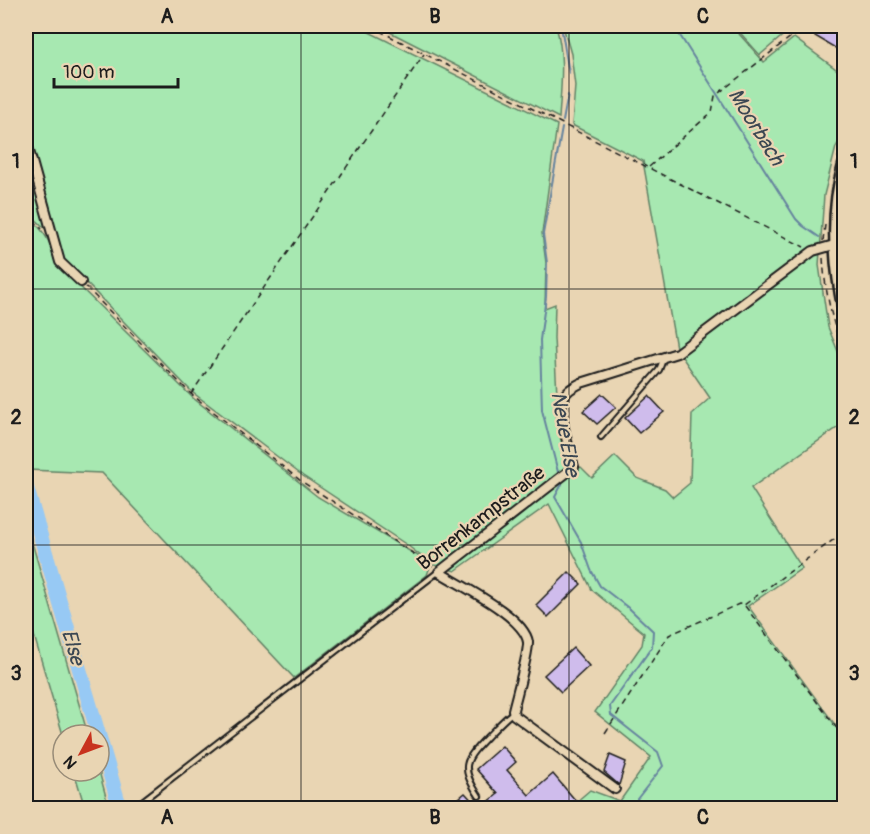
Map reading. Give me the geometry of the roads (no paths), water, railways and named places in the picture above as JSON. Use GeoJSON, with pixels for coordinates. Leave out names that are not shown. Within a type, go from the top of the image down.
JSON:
{"type":"FeatureCollection","features":[{"type":"Feature","properties":{"kind":"street"},"geometry":{"type":"LineString","coordinates":[[26,140],[60,262],[81,282]]}},
{"type":"Feature","properties":{"kind":"street"},"geometry":{"type":"LineString","coordinates":[[844,165],[838,193],[834,244],[837,279],[844,311]]}},
{"type":"Feature","properties":{"kind":"street","name":"Borrenkampstraße"},"geometry":{"type":"LineString","coordinates":[[439,572],[574,467],[562,415],[562,400],[570,389],[581,383],[677,353],[813,251],[834,244]]}},
{"type":"Feature","properties":{"kind":"street"},"geometry":{"type":"LineString","coordinates":[[439,572],[509,615],[522,627],[528,643],[514,715],[615,789]]}},
{"type":"Feature","properties":{"kind":"lane"},"geometry":{"type":"LineString","coordinates":[[601,438],[659,370],[664,357]]}},
{"type":"Feature","properties":{"kind":"lane","name":"Borrenkampstraße"},"geometry":{"type":"LineString","coordinates":[[130,808],[141,802],[439,572]]}},
{"type":"Feature","properties":{"kind":"lane"},"geometry":{"type":"LineString","coordinates":[[479,796],[467,774],[469,756],[514,712]]}},
{"type":"Feature","properties":{"kind":"waterway","name":"Neue Else"},"geometry":{"type":"LineString","coordinates":[[561,26],[569,73]]}},
{"type":"Feature","properties":{"kind":"waterway","name":"Moorbach"},"geometry":{"type":"LineString","coordinates":[[674,26],[796,219],[819,237]]}},
{"type":"Feature","properties":{"kind":"waterway","name":"Neue Else"},"geometry":{"type":"LineString","coordinates":[[563,121],[568,95]]}},
{"type":"Feature","properties":{"kind":"waterway","name":"Neue Else"},"geometry":{"type":"LineString","coordinates":[[559,476],[542,410],[540,340],[546,297],[547,263],[543,234],[562,128]]}},
{"type":"Feature","properties":{"kind":"waterway","name":"Neue Else"},"geometry":{"type":"LineString","coordinates":[[561,481],[562,484],[555,497],[581,542],[591,570],[600,586],[653,631],[652,647],[610,706],[611,715],[658,752],[663,766],[637,799],[638,808]]}},
{"type":"Feature","properties":{"kind":"waterway","name":"Else"},"geometry":{"type":"LineString","coordinates":[[26,486],[120,808]]}}]}
